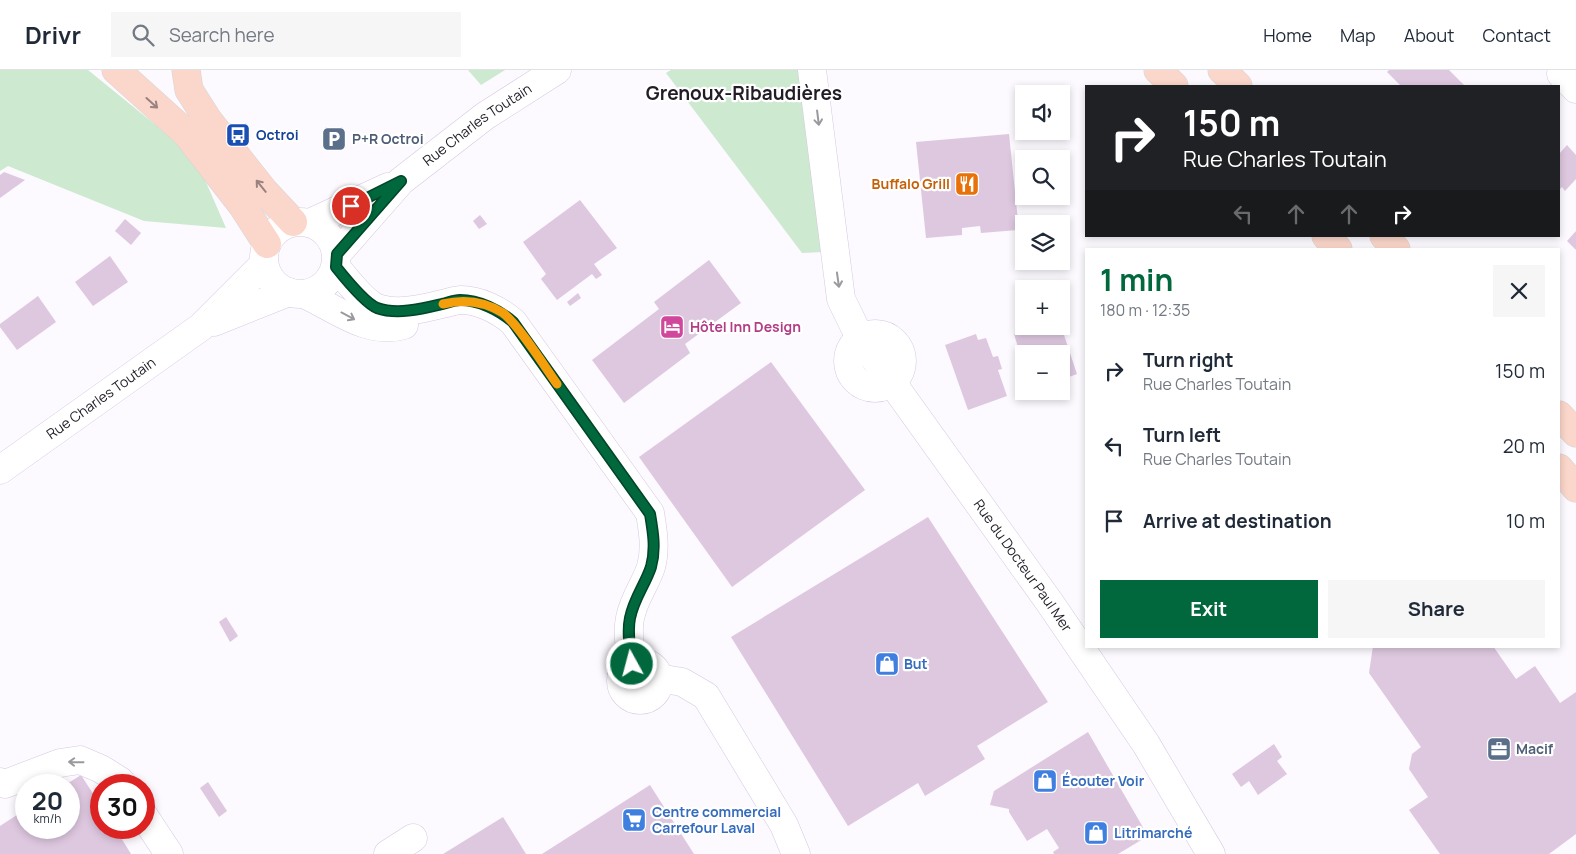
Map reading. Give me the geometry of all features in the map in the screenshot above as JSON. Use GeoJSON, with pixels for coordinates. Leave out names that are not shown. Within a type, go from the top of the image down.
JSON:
{"type":"FeatureCollection","features":[{"type":"Feature","properties":{"kind":"main road"},"geometry":{"type":"LineString","coordinates":[[116,70],[186,133],[242,205],[266,254]]}},
{"type":"Feature","properties":{"kind":"main road"},"geometry":{"type":"LineString","coordinates":[[186,70],[189,90],[208,120],[264,191],[302,222]]}},
{"type":"Feature","properties":{"kind":"main road"},"geometry":{"type":"LineString","coordinates":[[1158,70],[1173,85]]}},
{"type":"Feature","properties":{"kind":"main road"},"geometry":{"type":"LineString","coordinates":[[1222,70],[1237,85]]}},
{"type":"Feature","properties":{"kind":"main road"},"geometry":{"type":"LineString","coordinates":[[1327,237],[1337,248]]}},
{"type":"Feature","properties":{"kind":"main road"},"geometry":{"type":"LineString","coordinates":[[1385,237],[1395,248]]}},
{"type":"Feature","properties":{"kind":"main road"},"geometry":{"type":"LineString","coordinates":[[1560,416],[1576,432]]}},
{"type":"Feature","properties":{"kind":"main road"},"geometry":{"type":"LineString","coordinates":[[1560,469],[1576,488]]}},
{"type":"Feature","properties":{"kind":"street","name":"Rue Charles Toutain"},"geometry":{"type":"LineString","coordinates":[[201,327],[296,293],[315,291],[324,286],[331,277],[336,260],[401,181],[485,116],[557,70]]}},
{"type":"Feature","properties":{"kind":"street","name":"Rue du Docteur Paul Mer"},"geometry":{"type":"LineString","coordinates":[[812,70],[841,299],[860,338],[1050,603],[1146,744],[1211,854]]}},
{"type":"Feature","properties":{"kind":"street","name":"Rue Charles Toutain"},"geometry":{"type":"LineString","coordinates":[[0,470],[201,327],[266,254],[274,232],[286,224],[302,222],[401,181]]}},
{"type":"Feature","properties":{"kind":"street"},"geometry":{"type":"LineString","coordinates":[[302,222],[320,227],[328,234],[334,243],[336,260],[360,294],[376,308],[399,311],[422,309],[461,300],[481,304],[503,314],[513,322],[650,514],[655,541],[651,567],[636,598],[629,620],[629,645],[632,664],[648,664],[653,668],[658,678],[682,682],[706,696],[784,825],[796,854]]}},
{"type":"Feature","properties":{"kind":"street"},"geometry":{"type":"LineString","coordinates":[[266,254],[267,273],[280,288],[296,293],[356,321],[373,326],[395,327],[419,320],[445,303]]}},
{"type":"Feature","properties":{"kind":"street"},"geometry":{"type":"LineString","coordinates":[[0,782],[5,784],[60,762],[80,760],[108,774]]}},
{"type":"Feature","properties":{"kind":"street"},"geometry":{"type":"LineString","coordinates":[[155,833],[169,854]]}},
{"type":"Feature","properties":{"kind":"street"},"geometry":{"type":"LineString","coordinates":[[388,854],[413,838]]}},
{"type":"Feature","properties":{"kind":"green space"},"geometry":{"type":"Polygon","coordinates":[[[0,70],[88,70],[195,157],[226,228],[144,221],[8,166],[0,171],[0,70]]]}},
{"type":"Feature","properties":{"kind":"green space"},"geometry":{"type":"Polygon","coordinates":[[[468,70],[505,70],[481,85],[468,70]]]}},
{"type":"Feature","properties":{"kind":"green space"},"geometry":{"type":"Polygon","coordinates":[[[671,70],[799,70],[822,252],[802,253],[666,73],[671,70]]]}},
{"type":"Feature","properties":{"kind":"building"},"geometry":{"type":"Polygon","coordinates":[[[1389,70],[1449,70],[1464,85],[1400,85],[1387,72],[1389,70]]]}},
{"type":"Feature","properties":{"kind":"building","name":"Buffalo Grill"},"geometry":{"type":"Polygon","coordinates":[[[1009,134],[1017,215],[1015,215],[1015,230],[981,233],[980,226],[962,228],[962,235],[926,238],[916,142],[1009,134]]]}},
{"type":"Feature","properties":{"kind":"building"},"geometry":{"type":"Polygon","coordinates":[[[1567,145],[1576,155],[1576,179],[1565,191],[1562,187],[1560,189],[1560,153],[1567,145]]]}},
{"type":"Feature","properties":{"kind":"building"},"geometry":{"type":"Polygon","coordinates":[[[4,172],[25,180],[0,198],[0,175],[4,172]]]}},
{"type":"Feature","properties":{"kind":"building"},"geometry":{"type":"Polygon","coordinates":[[[580,200],[617,248],[594,264],[602,275],[596,279],[592,274],[557,300],[541,279],[546,274],[523,242],[580,200]]]}},
{"type":"Feature","properties":{"kind":"building"},"geometry":{"type":"Polygon","coordinates":[[[480,215],[487,224],[479,229],[473,221],[480,215]]]}},
{"type":"Feature","properties":{"kind":"building"},"geometry":{"type":"Polygon","coordinates":[[[125,219],[141,233],[131,245],[115,231],[125,219]]]}},
{"type":"Feature","properties":{"kind":"building"},"geometry":{"type":"Polygon","coordinates":[[[1576,231],[1576,250],[1567,241],[1576,231]]]}},
{"type":"Feature","properties":{"kind":"building"},"geometry":{"type":"Polygon","coordinates":[[[110,256],[128,282],[93,306],[75,282],[110,256]]]}},
{"type":"Feature","properties":{"kind":"building","name":"Hôtel Inn Design"},"geometry":{"type":"Polygon","coordinates":[[[709,260],[741,303],[685,344],[690,353],[624,403],[592,360],[659,309],[654,302],[709,260]]]}},
{"type":"Feature","properties":{"kind":"building"},"geometry":{"type":"Polygon","coordinates":[[[578,293],[581,298],[570,306],[567,302],[578,293]]]}},
{"type":"Feature","properties":{"kind":"building"},"geometry":{"type":"Polygon","coordinates":[[[38,296],[56,322],[17,350],[0,327],[0,324],[38,296]]]}},
{"type":"Feature","properties":{"kind":"building"},"geometry":{"type":"Polygon","coordinates":[[[976,334],[978,340],[986,338],[993,357],[998,356],[1002,369],[998,370],[1007,396],[968,410],[945,345],[976,334]]]}},
{"type":"Feature","properties":{"kind":"building"},"geometry":{"type":"Polygon","coordinates":[[[1014,334],[1064,335],[1067,345],[1017,345],[1014,334]]]}},
{"type":"Feature","properties":{"kind":"building"},"geometry":{"type":"Polygon","coordinates":[[[1070,353],[1077,374],[1070,377],[1070,353]]]}},
{"type":"Feature","properties":{"kind":"building"},"geometry":{"type":"Polygon","coordinates":[[[771,362],[865,490],[732,587],[639,457],[771,362]]]}},
{"type":"Feature","properties":{"kind":"building"},"geometry":{"type":"Polygon","coordinates":[[[928,517],[1048,702],[977,746],[985,759],[925,796],[918,783],[848,826],[731,637],[928,517]]]}},
{"type":"Feature","properties":{"kind":"building"},"geometry":{"type":"Polygon","coordinates":[[[226,617],[238,636],[230,642],[219,622],[226,617]]]}},
{"type":"Feature","properties":{"kind":"building"},"geometry":{"type":"Polygon","coordinates":[[[1373,648],[1494,648],[1516,679],[1535,666],[1560,703],[1576,692],[1576,834],[1549,854],[1440,854],[1409,810],[1428,797],[1409,769],[1412,754],[1421,747],[1369,673],[1373,648]]]}},
{"type":"Feature","properties":{"kind":"building"},"geometry":{"type":"Polygon","coordinates":[[[1088,732],[1148,836],[1118,854],[1054,854],[1053,852],[1059,848],[1047,829],[1027,841],[1009,809],[990,805],[994,791],[1088,732]]]}},
{"type":"Feature","properties":{"kind":"building"},"geometry":{"type":"Polygon","coordinates":[[[1274,744],[1282,757],[1277,761],[1287,774],[1258,795],[1249,781],[1241,787],[1232,774],[1274,744]]]}},
{"type":"Feature","properties":{"kind":"building"},"geometry":{"type":"Polygon","coordinates":[[[80,776],[90,789],[90,839],[122,839],[131,854],[0,854],[0,826],[15,816],[15,839],[80,839],[80,776]]]}},
{"type":"Feature","properties":{"kind":"building"},"geometry":{"type":"Polygon","coordinates":[[[208,782],[227,811],[219,817],[200,788],[208,782]]]}},
{"type":"Feature","properties":{"kind":"building","name":"Centre commercial Carrefour Laval"},"geometry":{"type":"Polygon","coordinates":[[[650,785],[694,854],[542,854],[650,785]]]}},
{"type":"Feature","properties":{"kind":"building"},"geometry":{"type":"Polygon","coordinates":[[[503,817],[526,854],[443,854],[503,817]]]}},
{"type":"Feature","properties":{"kind":"slow traffic"},"geometry":{"type":"LineString","coordinates":[[443,304],[461,300],[481,304],[503,314],[513,322],[557,384]]}},
{"type":"Feature","properties":{"kind":"place","name":"Octroi"},"geometry":{"type":"Point","coordinates":[238,135]}},
{"type":"Feature","properties":{"kind":"place","name":"P+R Octroi"},"geometry":{"type":"Point","coordinates":[334,139]}},
{"type":"Feature","properties":{"kind":"place","name":"Buffalo Grill"},"geometry":{"type":"Point","coordinates":[967,184]}},
{"type":"Feature","properties":{"kind":"place","name":"Hôtel Inn Design"},"geometry":{"type":"Point","coordinates":[672,327]}},
{"type":"Feature","properties":{"kind":"place","name":"But"},"geometry":{"type":"Point","coordinates":[887,664]}},
{"type":"Feature","properties":{"kind":"place","name":"Macif"},"geometry":{"type":"Point","coordinates":[1499,749]}},
{"type":"Feature","properties":{"kind":"place","name":"Écouter Voir"},"geometry":{"type":"Point","coordinates":[1045,781]}},
{"type":"Feature","properties":{"kind":"place","name":"Centre commercial Carrefour Laval"},"geometry":{"type":"Point","coordinates":[634,820]}},
{"type":"Feature","properties":{"kind":"place","name":"Litrimarché"},"geometry":{"type":"Point","coordinates":[1096,833]}},
{"type":"Feature","properties":{"kind":"district","name":"Grenoux-Ribaudières"},"geometry":{"type":"Point","coordinates":[744,93]}},
{"type":"Feature","properties":{"kind":"route"},"geometry":{"type":"LineString","coordinates":[[351,206],[401,181],[337,254],[336,267],[360,294],[376,308],[399,311],[422,309],[461,300],[481,304],[503,314],[513,322],[650,514],[655,541],[651,567],[636,598],[629,620],[629,645],[632,664]]}}]}
